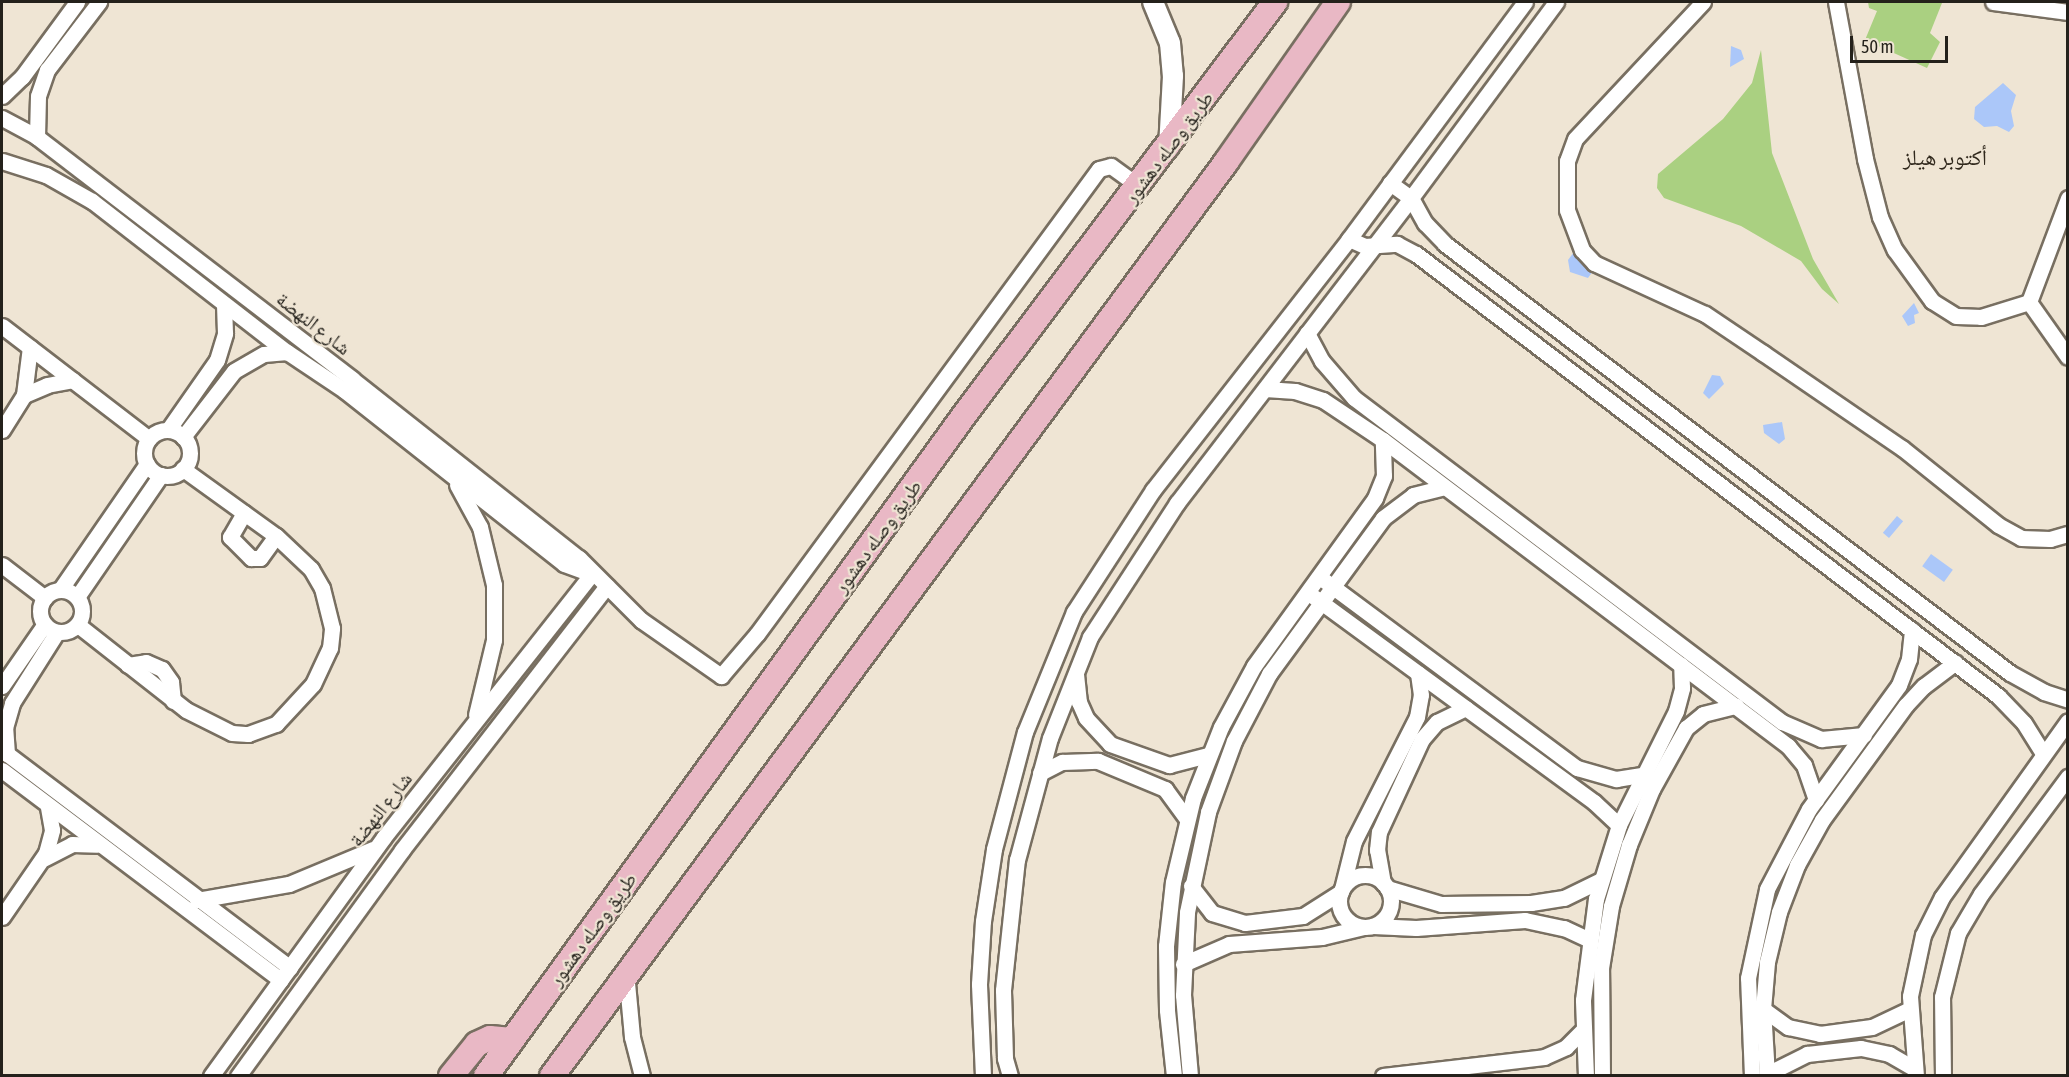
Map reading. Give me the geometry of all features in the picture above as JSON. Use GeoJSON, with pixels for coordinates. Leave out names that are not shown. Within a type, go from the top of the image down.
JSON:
{"type":"FeatureCollection","features":[{"type":"Feature","properties":{"kind":"main road","name":"طريق وصله دهشور"},"geometry":{"type":"LineString","coordinates":[[486,1076],[968,410],[1169,147],[1275,2]]}},
{"type":"Feature","properties":{"kind":"main road"},"geometry":{"type":"LineString","coordinates":[[552,1076],[626,970],[1226,162],[1338,2]]}},
{"type":"Feature","properties":{"kind":"main road"},"geometry":{"type":"LineString","coordinates":[[451,1076],[477,1044],[490,1038],[512,1040]]}},
{"type":"Feature","properties":{"kind":"street"},"geometry":{"type":"LineString","coordinates":[[2,96],[22,77],[77,2]]}},
{"type":"Feature","properties":{"kind":"street"},"geometry":{"type":"LineString","coordinates":[[38,137],[38,96],[48,70],[99,2]]}},
{"type":"Feature","properties":{"kind":"street"},"geometry":{"type":"LineString","coordinates":[[1153,2],[1170,43],[1173,76],[1169,147]]}},
{"type":"Feature","properties":{"kind":"street"},"geometry":{"type":"LineString","coordinates":[[983,1076],[979,984],[987,885],[1013,771],[1055,653],[1096,573],[1147,499],[1349,239],[1525,2]]}},
{"type":"Feature","properties":{"kind":"street"},"geometry":{"type":"LineString","coordinates":[[1010,1076],[1003,1013],[1009,907],[1017,860],[1040,773],[1076,668],[1128,574],[1177,502],[1411,198],[1556,2]]}},
{"type":"Feature","properties":{"kind":"street"},"geometry":{"type":"LineString","coordinates":[[1703,2],[1575,139],[1568,161],[1566,193],[1571,230],[1582,250],[1594,263],[1705,314],[1902,448],[1998,525],[2021,538],[2050,540],[2067,534]]}},
{"type":"Feature","properties":{"kind":"street"},"geometry":{"type":"LineString","coordinates":[[1836,2],[1865,159],[1880,217],[1895,250],[1932,301],[1956,316],[1981,317],[2029,302]]}},
{"type":"Feature","properties":{"kind":"street"},"geometry":{"type":"LineString","coordinates":[[1993,2],[2067,12]]}},
{"type":"Feature","properties":{"kind":"street"},"geometry":{"type":"LineString","coordinates":[[22,77],[26,90],[38,96]]}},
{"type":"Feature","properties":{"kind":"street","name":"شارع النهضة"},"geometry":{"type":"LineString","coordinates":[[2,118],[38,137],[124,203],[348,385],[451,474],[564,564],[592,574]]}},
{"type":"Feature","properties":{"kind":"street","name":"شارع النهضة"},"geometry":{"type":"LineString","coordinates":[[2,161],[70,186],[287,352],[348,385],[579,558],[592,574]]}},
{"type":"Feature","properties":{"kind":"street"},"geometry":{"type":"LineString","coordinates":[[592,574],[608,586],[641,620],[721,676],[757,634],[1099,169],[1111,166],[1139,186]]}},
{"type":"Feature","properties":{"kind":"street"},"geometry":{"type":"LineString","coordinates":[[1390,183],[1411,198],[1425,223],[1445,244],[2010,673],[2038,690],[2067,700]]}},
{"type":"Feature","properties":{"kind":"street"},"geometry":{"type":"LineString","coordinates":[[2029,302],[2067,198]]}},
{"type":"Feature","properties":{"kind":"street"},"geometry":{"type":"LineString","coordinates":[[113,217],[124,203]]}},
{"type":"Feature","properties":{"kind":"street"},"geometry":{"type":"LineString","coordinates":[[1349,239],[1374,246],[1397,244],[1416,254],[1955,663],[2012,709],[2043,753]]}},
{"type":"Feature","properties":{"kind":"street"},"geometry":{"type":"LineString","coordinates":[[2029,302],[2067,357]]}},
{"type":"Feature","properties":{"kind":"street"},"geometry":{"type":"LineString","coordinates":[[168,430],[183,437],[190,453],[183,470],[177,474],[161,475],[147,464],[144,456],[149,439],[168,430],[217,360],[225,333],[224,304]]}},
{"type":"Feature","properties":{"kind":"street"},"geometry":{"type":"LineString","coordinates":[[2,326],[149,439]]}},
{"type":"Feature","properties":{"kind":"street"},"geometry":{"type":"LineString","coordinates":[[1307,333],[1322,361],[1354,398],[1782,722],[1821,739],[1864,735]]}},
{"type":"Feature","properties":{"kind":"street"},"geometry":{"type":"LineString","coordinates":[[2,430],[24,395],[30,347]]}},
{"type":"Feature","properties":{"kind":"street"},"geometry":{"type":"LineString","coordinates":[[183,437],[234,371],[264,354],[287,352]]}},
{"type":"Feature","properties":{"kind":"street"},"geometry":{"type":"LineString","coordinates":[[24,395],[47,385],[73,380]]}},
{"type":"Feature","properties":{"kind":"street"},"geometry":{"type":"LineString","coordinates":[[1265,389],[1295,391],[1323,400],[1383,440],[1736,706],[1797,755],[1810,776],[1816,800]]}},
{"type":"Feature","properties":{"kind":"street"},"geometry":{"type":"LineString","coordinates":[[1174,1076],[1167,1010],[1166,946],[1173,882],[1186,819],[1208,755],[1254,666],[1375,498],[1384,476],[1383,440]]}},
{"type":"Feature","properties":{"kind":"street"},"geometry":{"type":"LineString","coordinates":[[51,628],[40,608],[45,598],[60,590],[147,464]]}},
{"type":"Feature","properties":{"kind":"street"},"geometry":{"type":"LineString","coordinates":[[2,686],[51,628],[78,625],[174,701],[215,728],[248,734],[276,724],[313,684],[330,648],[329,608],[311,569],[276,536],[183,470]]}},
{"type":"Feature","properties":{"kind":"street"},"geometry":{"type":"LineString","coordinates":[[451,474],[480,527],[494,585],[494,640],[474,722]]}},
{"type":"Feature","properties":{"kind":"street"},"geometry":{"type":"LineString","coordinates":[[77,597],[161,475]]}},
{"type":"Feature","properties":{"kind":"street"},"geometry":{"type":"LineString","coordinates":[[1191,1076],[1183,964],[1191,886],[1208,812],[1234,741],[1269,674],[1391,509],[1413,495],[1444,487]]}},
{"type":"Feature","properties":{"kind":"street"},"geometry":{"type":"LineString","coordinates":[[244,513],[230,537],[253,559],[260,558],[276,536]]}},
{"type":"Feature","properties":{"kind":"street"},"geometry":{"type":"LineString","coordinates":[[2,565],[45,598]]}},
{"type":"Feature","properties":{"kind":"street","name":"شارع النهضة"},"geometry":{"type":"LineString","coordinates":[[211,1076],[380,842],[592,574]]}},
{"type":"Feature","properties":{"kind":"street"},"geometry":{"type":"LineString","coordinates":[[1319,576],[1577,768],[1609,778],[1642,775]]}},
{"type":"Feature","properties":{"kind":"street"},"geometry":{"type":"LineString","coordinates":[[238,1076],[402,850],[608,586]]}},
{"type":"Feature","properties":{"kind":"street"},"geometry":{"type":"LineString","coordinates":[[60,590],[77,597]]}},
{"type":"Feature","properties":{"kind":"street"},"geometry":{"type":"LineString","coordinates":[[1307,592],[1594,802],[1619,825]]}},
{"type":"Feature","properties":{"kind":"street"},"geometry":{"type":"LineString","coordinates":[[77,597],[82,614],[78,625]]}},
{"type":"Feature","properties":{"kind":"street"},"geometry":{"type":"LineString","coordinates":[[51,628],[12,703],[5,728],[4,752],[140,867],[285,974]]}},
{"type":"Feature","properties":{"kind":"street"},"geometry":{"type":"LineString","coordinates":[[1762,1075],[1748,978],[1758,918],[1779,861],[1816,800],[1899,686],[1909,659],[1912,630]]}},
{"type":"Feature","properties":{"kind":"street"},"geometry":{"type":"LineString","coordinates":[[1762,1075],[1763,1009],[1776,920],[1809,842],[1915,695],[1955,663]]}},
{"type":"Feature","properties":{"kind":"street"},"geometry":{"type":"LineString","coordinates":[[1586,1076],[1583,1030],[1588,939],[1601,880],[1619,825],[1676,711],[1682,688],[1681,665]]}},
{"type":"Feature","properties":{"kind":"street"},"geometry":{"type":"LineString","coordinates":[[1076,668],[1079,702],[1092,725],[1110,744],[1169,765],[1208,755]]}},
{"type":"Feature","properties":{"kind":"street"},"geometry":{"type":"LineString","coordinates":[[1368,926],[1345,917],[1339,904],[1354,841],[1417,717],[1421,695],[1418,673]]}},
{"type":"Feature","properties":{"kind":"street"},"geometry":{"type":"LineString","coordinates":[[1602,1076],[1601,968],[1611,906],[1629,845],[1652,789],[1686,728],[1703,714],[1736,706]]}},
{"type":"Feature","properties":{"kind":"street"},"geometry":{"type":"LineString","coordinates":[[1368,926],[1388,913],[1390,899],[1377,850],[1379,832],[1417,750],[1437,722],[1466,708]]}},
{"type":"Feature","properties":{"kind":"street"},"geometry":{"type":"LineString","coordinates":[[1915,1072],[1910,1008],[1917,955],[1932,915],[2067,721]]}},
{"type":"Feature","properties":{"kind":"street"},"geometry":{"type":"LineString","coordinates":[[1040,773],[1062,762],[1098,760],[1166,789],[1186,819]]}},
{"type":"Feature","properties":{"kind":"street"},"geometry":{"type":"LineString","coordinates":[[2,770],[98,845],[197,900],[285,974]]}},
{"type":"Feature","properties":{"kind":"street"},"geometry":{"type":"LineString","coordinates":[[1943,1076],[1942,997],[1958,933],[1981,894],[2067,777]]}},
{"type":"Feature","properties":{"kind":"street"},"geometry":{"type":"LineString","coordinates":[[43,861],[52,830],[48,807]]}},
{"type":"Feature","properties":{"kind":"street"},"geometry":{"type":"LineString","coordinates":[[197,900],[289,884],[380,842],[402,850]]}},
{"type":"Feature","properties":{"kind":"street"},"geometry":{"type":"LineString","coordinates":[[2,917],[43,861],[64,846],[98,845]]}},
{"type":"Feature","properties":{"kind":"street"},"geometry":{"type":"LineString","coordinates":[[1191,886],[1212,913],[1245,923],[1304,916],[1342,891],[1359,876],[1373,877],[1385,886],[1448,905],[1531,903],[1564,898],[1601,880]]}},
{"type":"Feature","properties":{"kind":"street"},"geometry":{"type":"LineString","coordinates":[[1183,964],[1229,944],[1322,937],[1368,926],[1416,928],[1525,921],[1564,928],[1588,939]]}},
{"type":"Feature","properties":{"kind":"street"},"geometry":{"type":"LineString","coordinates":[[626,970],[632,1037],[642,1076]]}},
{"type":"Feature","properties":{"kind":"street"},"geometry":{"type":"LineString","coordinates":[[1763,1009],[1788,1027],[1820,1034],[1872,1027],[1910,1008]]}},
{"type":"Feature","properties":{"kind":"street"},"geometry":{"type":"LineString","coordinates":[[1383,1076],[1544,1057],[1566,1047],[1583,1030]]}},
{"type":"Feature","properties":{"kind":"street"},"geometry":{"type":"LineString","coordinates":[[1762,1075],[1807,1054],[1861,1048],[1889,1054],[1915,1072]]}},
{"type":"Feature","properties":{"kind":"green space"},"geometry":{"type":"Polygon","coordinates":[[[1868,2],[1942,3],[1930,33],[1940,42],[1927,68],[1865,40],[1877,11],[1869,8],[1868,2]]]}},
{"type":"Feature","properties":{"kind":"green space"},"geometry":{"type":"Polygon","coordinates":[[[1761,50],[1772,153],[1813,259],[1839,304],[1822,289],[1801,261],[1741,226],[1664,198],[1657,188],[1658,174],[1723,119],[1752,83],[1761,50]]]}},
{"type":"Feature","properties":{"kind":"water"},"geometry":{"type":"Polygon","coordinates":[[[1731,46],[1741,50],[1744,59],[1730,67],[1731,46]]]}},
{"type":"Feature","properties":{"kind":"water"},"geometry":{"type":"Polygon","coordinates":[[[2003,83],[2016,95],[2011,111],[2014,126],[2009,132],[1997,126],[1984,127],[1974,119],[1975,107],[2003,83]]]}},
{"type":"Feature","properties":{"kind":"water"},"geometry":{"type":"Polygon","coordinates":[[[1574,252],[1593,271],[1588,278],[1570,272],[1568,260],[1574,252]]]}},
{"type":"Feature","properties":{"kind":"water"},"geometry":{"type":"Polygon","coordinates":[[[1914,303],[1919,313],[1914,315],[1915,323],[1908,326],[1902,316],[1914,303]]]}},
{"type":"Feature","properties":{"kind":"water"},"geometry":{"type":"Polygon","coordinates":[[[1712,375],[1720,376],[1724,384],[1709,399],[1703,393],[1712,375]]]}},
{"type":"Feature","properties":{"kind":"water"},"geometry":{"type":"Polygon","coordinates":[[[1782,422],[1785,439],[1779,444],[1764,433],[1763,425],[1782,422]]]}},
{"type":"Feature","properties":{"kind":"water"},"geometry":{"type":"Polygon","coordinates":[[[1897,516],[1903,521],[1889,538],[1883,533],[1897,516]]]}},
{"type":"Feature","properties":{"kind":"water"},"geometry":{"type":"Polygon","coordinates":[[[1931,554],[1953,570],[1944,582],[1922,566],[1931,554]]]}},
{"type":"Feature","properties":{"kind":"district","name":"أكتوبر هيلز"},"geometry":{"type":"Point","coordinates":[1945,158]}}]}
